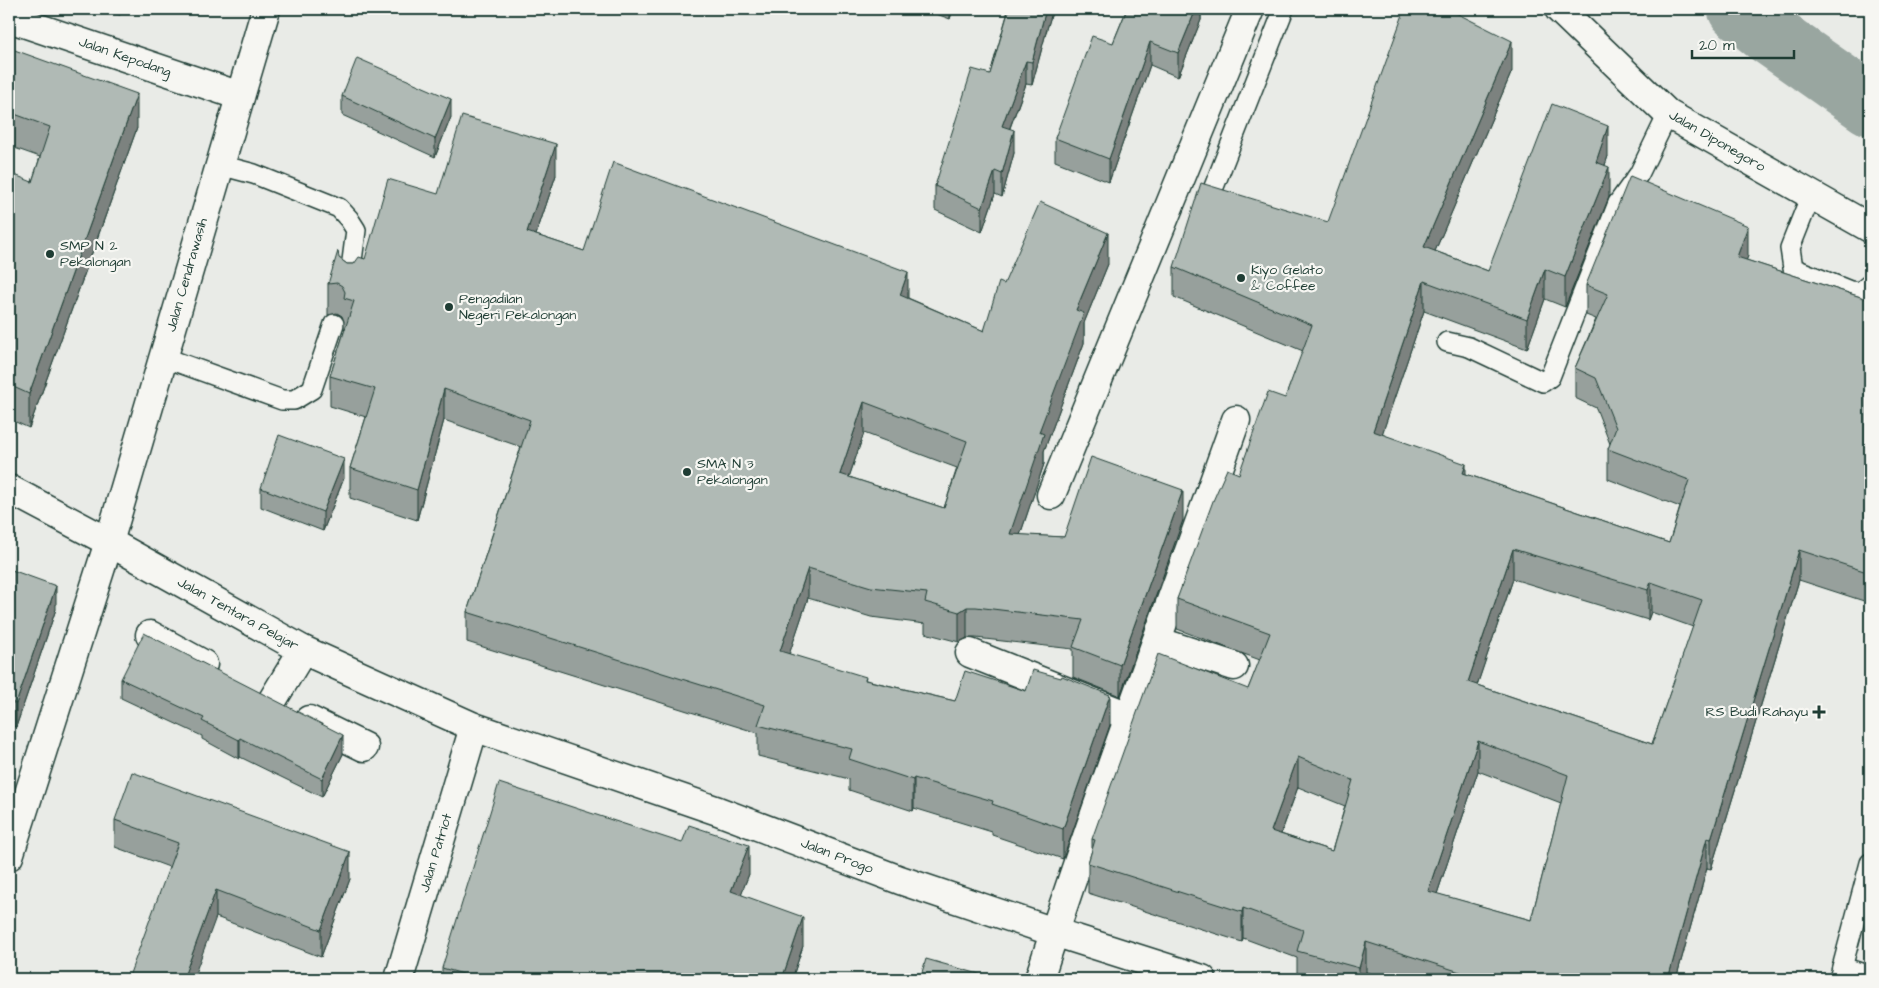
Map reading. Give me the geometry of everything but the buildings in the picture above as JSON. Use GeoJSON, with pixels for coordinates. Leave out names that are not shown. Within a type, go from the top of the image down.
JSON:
{"type":"FeatureCollection","features":[{"type":"Feature","properties":{"kind":"street","name":"Jalan Cendrawasih"},"geometry":{"type":"LineString","coordinates":[[9,856],[109,542],[266,9]]}},
{"type":"Feature","properties":{"kind":"street"},"geometry":{"type":"LineString","coordinates":[[1050,495],[1250,9]]}},
{"type":"Feature","properties":{"kind":"street","name":"Jalan Diponegoro"},"geometry":{"type":"LineString","coordinates":[[1559,9],[1668,114],[1870,228]]}},
{"type":"Feature","properties":{"kind":"street","name":"Jalan Kepodang"},"geometry":{"type":"LineString","coordinates":[[9,18],[240,96]]}},
{"type":"Feature","properties":{"kind":"street"},"geometry":{"type":"LineString","coordinates":[[1039,979],[1128,716],[1158,641],[1236,420]]}},
{"type":"Feature","properties":{"kind":"street","name":"Jalan Tentara Pelajar"},"geometry":{"type":"LineString","coordinates":[[9,489],[109,542],[303,650],[474,727]]}},
{"type":"Feature","properties":{"kind":"street"},"geometry":{"type":"LineString","coordinates":[[150,636],[272,701],[364,747]]}},
{"type":"Feature","properties":{"kind":"street"},"geometry":{"type":"LineString","coordinates":[[1158,641],[1234,666]]}},
{"type":"Feature","properties":{"kind":"street"},"geometry":{"type":"LineString","coordinates":[[272,701],[303,650]]}},
{"type":"Feature","properties":{"kind":"street"},"geometry":{"type":"LineString","coordinates":[[970,653],[1128,716]]}},
{"type":"Feature","properties":{"kind":"street","name":"Jalan Progo"},"geometry":{"type":"LineString","coordinates":[[474,727],[718,811],[900,880],[1202,979]]}},
{"type":"Feature","properties":{"kind":"street","name":"Jalan Patriot"},"geometry":{"type":"LineString","coordinates":[[399,979],[474,727]]}},
{"type":"Feature","properties":{"kind":"lane"},"geometry":{"type":"LineString","coordinates":[[1210,196],[1284,9]]}},
{"type":"Feature","properties":{"kind":"lane"},"geometry":{"type":"LineString","coordinates":[[1447,342],[1468,348],[1543,382],[1550,377],[1618,203],[1640,174],[1668,114]]}},
{"type":"Feature","properties":{"kind":"lane"},"geometry":{"type":"LineString","coordinates":[[220,165],[254,174],[339,208],[356,230],[349,284]]}},
{"type":"Feature","properties":{"kind":"lane"},"geometry":{"type":"LineString","coordinates":[[1810,195],[1790,248],[1793,268],[1850,291],[1860,292],[1870,284]]}},
{"type":"Feature","properties":{"kind":"lane"},"geometry":{"type":"LineString","coordinates":[[163,358],[282,400],[294,400],[312,389],[334,324]]}},
{"type":"Feature","properties":{"kind":"lane"},"geometry":{"type":"LineString","coordinates":[[1870,868],[1840,973],[1870,976]]}},
{"type":"Feature","properties":{"kind":"waterway"},"geometry":{"type":"LineString","coordinates":[[1738,9],[1766,32],[1870,105]]}},
{"type":"Feature","properties":{"kind":"place","name":"SMP N 2 Pekalongan"},"geometry":{"type":"Point","coordinates":[50,254]}},
{"type":"Feature","properties":{"kind":"place","name":"Kiyo Gelato & Coffee"},"geometry":{"type":"Point","coordinates":[1241,278]}},
{"type":"Feature","properties":{"kind":"place","name":"Pengadilan Negeri Pekalongan"},"geometry":{"type":"Point","coordinates":[449,307]}},
{"type":"Feature","properties":{"kind":"place","name":"SMA N 3 Pekalongan"},"geometry":{"type":"Point","coordinates":[687,472]}},
{"type":"Feature","properties":{"kind":"place","name":"RS Budi Rahayu"},"geometry":{"type":"Point","coordinates":[1819,712]}}]}
